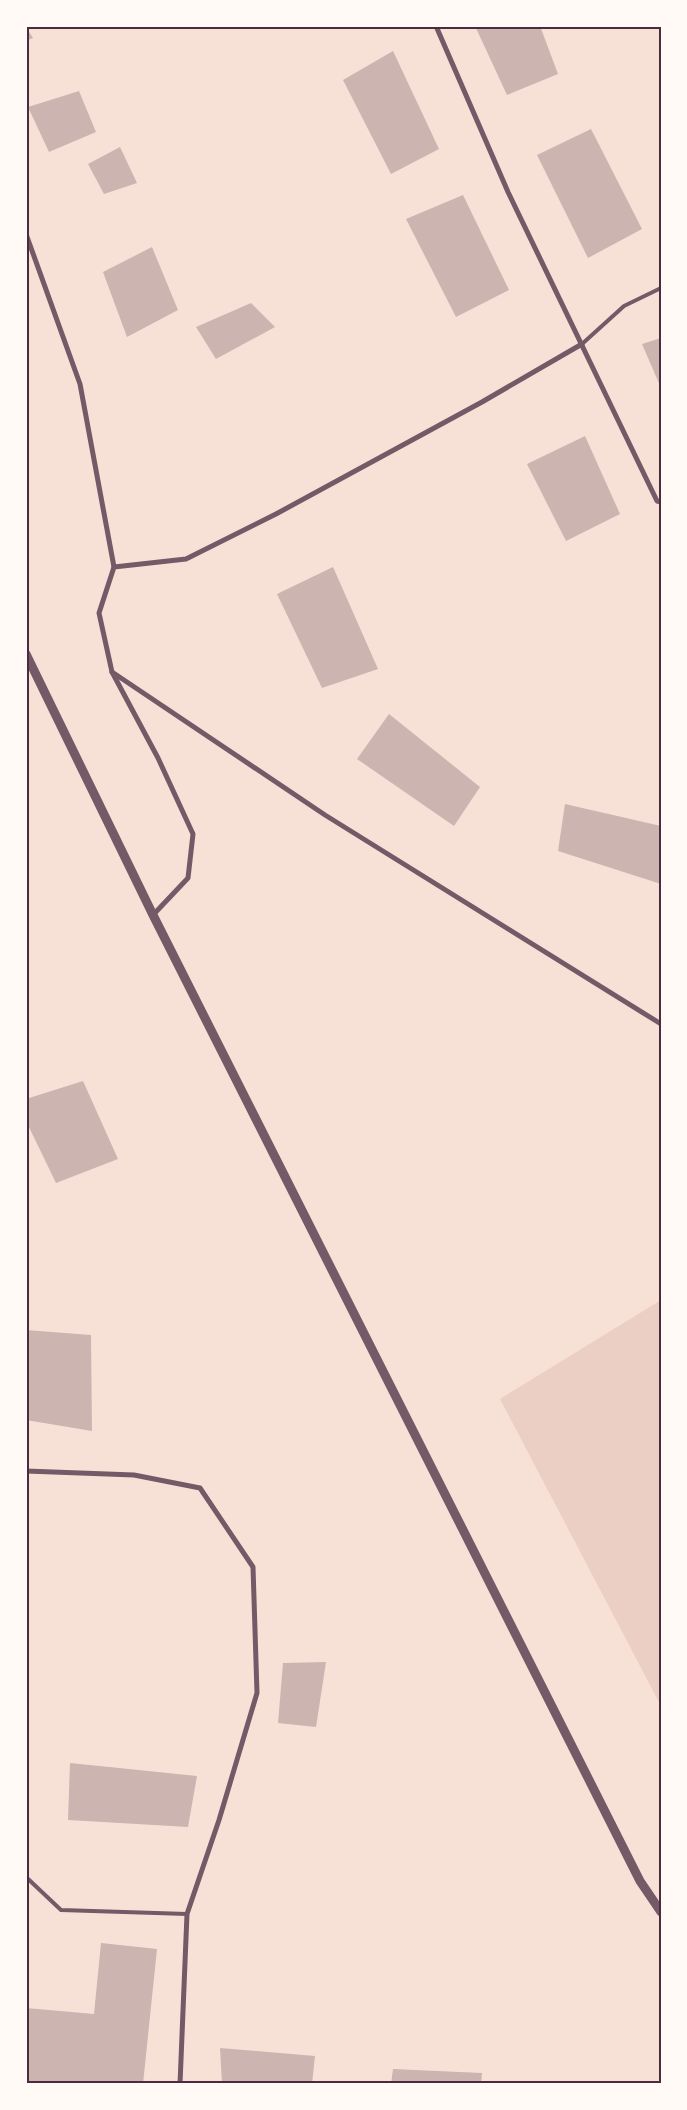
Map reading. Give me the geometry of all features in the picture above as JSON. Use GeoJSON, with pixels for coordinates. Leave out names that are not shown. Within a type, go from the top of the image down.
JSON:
{"type":"FeatureCollection","features":[{"type":"Feature","properties":{"kind":"street"},"geometry":{"type":"LineString","coordinates":[[436,26],[508,192],[657,501],[661,502]]}},
{"type":"Feature","properties":{"kind":"street"},"geometry":{"type":"LineString","coordinates":[[26,234],[80,384],[114,567],[98,613],[112,672],[158,758],[193,834],[188,878],[153,915]]}},
{"type":"Feature","properties":{"kind":"street"},"geometry":{"type":"LineString","coordinates":[[114,567],[186,559],[284,509],[482,402],[582,344]]}},
{"type":"Feature","properties":{"kind":"street"},"geometry":{"type":"LineString","coordinates":[[26,654],[153,915],[635,1872],[661,1912]]}},
{"type":"Feature","properties":{"kind":"street"},"geometry":{"type":"LineString","coordinates":[[112,672],[325,815],[661,1024]]}},
{"type":"Feature","properties":{"kind":"street"},"geometry":{"type":"LineString","coordinates":[[26,1472],[134,1475],[200,1488],[253,1567],[257,1693],[219,1820],[187,1914],[180,2084]]}},
{"type":"Feature","properties":{"kind":"lane"},"geometry":{"type":"LineString","coordinates":[[582,344],[624,306],[661,288]]}},
{"type":"Feature","properties":{"kind":"lane"},"geometry":{"type":"LineString","coordinates":[[26,1877],[61,1910],[187,1914]]}},
{"type":"Feature","properties":{"kind":"shaded area"},"geometry":{"type":"Polygon","coordinates":[[[661,1300],[661,1706],[500,1399],[661,1300]]]}},
{"type":"Feature","properties":{"kind":"building"},"geometry":{"type":"Polygon","coordinates":[[[475,26],[540,26],[558,74],[507,95],[475,26]]]}},
{"type":"Feature","properties":{"kind":"building"},"geometry":{"type":"Polygon","coordinates":[[[26,27],[33,38],[26,41],[26,27]]]}},
{"type":"Feature","properties":{"kind":"building"},"geometry":{"type":"Polygon","coordinates":[[[393,51],[439,149],[391,174],[343,80],[393,51]]]}},
{"type":"Feature","properties":{"kind":"building"},"geometry":{"type":"Polygon","coordinates":[[[79,91],[96,132],[49,152],[28,107],[79,91]]]}},
{"type":"Feature","properties":{"kind":"building"},"geometry":{"type":"Polygon","coordinates":[[[591,129],[642,229],[588,258],[537,155],[591,129]]]}},
{"type":"Feature","properties":{"kind":"building"},"geometry":{"type":"Polygon","coordinates":[[[120,147],[137,183],[104,194],[88,164],[120,147]]]}},
{"type":"Feature","properties":{"kind":"building"},"geometry":{"type":"Polygon","coordinates":[[[463,195],[509,290],[456,317],[406,219],[463,195]]]}},
{"type":"Feature","properties":{"kind":"building"},"geometry":{"type":"Polygon","coordinates":[[[152,247],[178,310],[127,337],[103,272],[152,247]]]}},
{"type":"Feature","properties":{"kind":"building"},"geometry":{"type":"Polygon","coordinates":[[[251,303],[275,327],[216,359],[196,327],[251,303]]]}},
{"type":"Feature","properties":{"kind":"building"},"geometry":{"type":"Polygon","coordinates":[[[661,338],[661,388],[642,344],[661,338]]]}},
{"type":"Feature","properties":{"kind":"building"},"geometry":{"type":"Polygon","coordinates":[[[585,436],[620,514],[566,541],[527,464],[585,436]]]}},
{"type":"Feature","properties":{"kind":"building"},"geometry":{"type":"Polygon","coordinates":[[[333,567],[378,669],[322,688],[277,594],[333,567]]]}},
{"type":"Feature","properties":{"kind":"building"},"geometry":{"type":"Polygon","coordinates":[[[389,714],[480,787],[454,826],[357,759],[389,714]]]}},
{"type":"Feature","properties":{"kind":"building"},"geometry":{"type":"Polygon","coordinates":[[[565,804],[661,826],[661,884],[558,851],[565,804]]]}},
{"type":"Feature","properties":{"kind":"building"},"geometry":{"type":"Polygon","coordinates":[[[83,1081],[118,1159],[56,1183],[26,1121],[26,1099],[83,1081]]]}},
{"type":"Feature","properties":{"kind":"building"},"geometry":{"type":"Polygon","coordinates":[[[26,1330],[91,1335],[92,1431],[26,1420],[26,1330]]]}},
{"type":"Feature","properties":{"kind":"building"},"geometry":{"type":"Polygon","coordinates":[[[326,1662],[316,1727],[278,1723],[283,1663],[326,1662]]]}},
{"type":"Feature","properties":{"kind":"building"},"geometry":{"type":"Polygon","coordinates":[[[70,1763],[197,1776],[188,1827],[68,1820],[70,1763]]]}},
{"type":"Feature","properties":{"kind":"building"},"geometry":{"type":"Polygon","coordinates":[[[101,1943],[157,1949],[143,2084],[26,2084],[26,2008],[94,2014],[101,1943]]]}},
{"type":"Feature","properties":{"kind":"building"},"geometry":{"type":"Polygon","coordinates":[[[220,2048],[315,2056],[312,2084],[222,2084],[220,2048]]]}},
{"type":"Feature","properties":{"kind":"building"},"geometry":{"type":"Polygon","coordinates":[[[393,2069],[482,2073],[481,2084],[391,2084],[393,2069]]]}}]}
